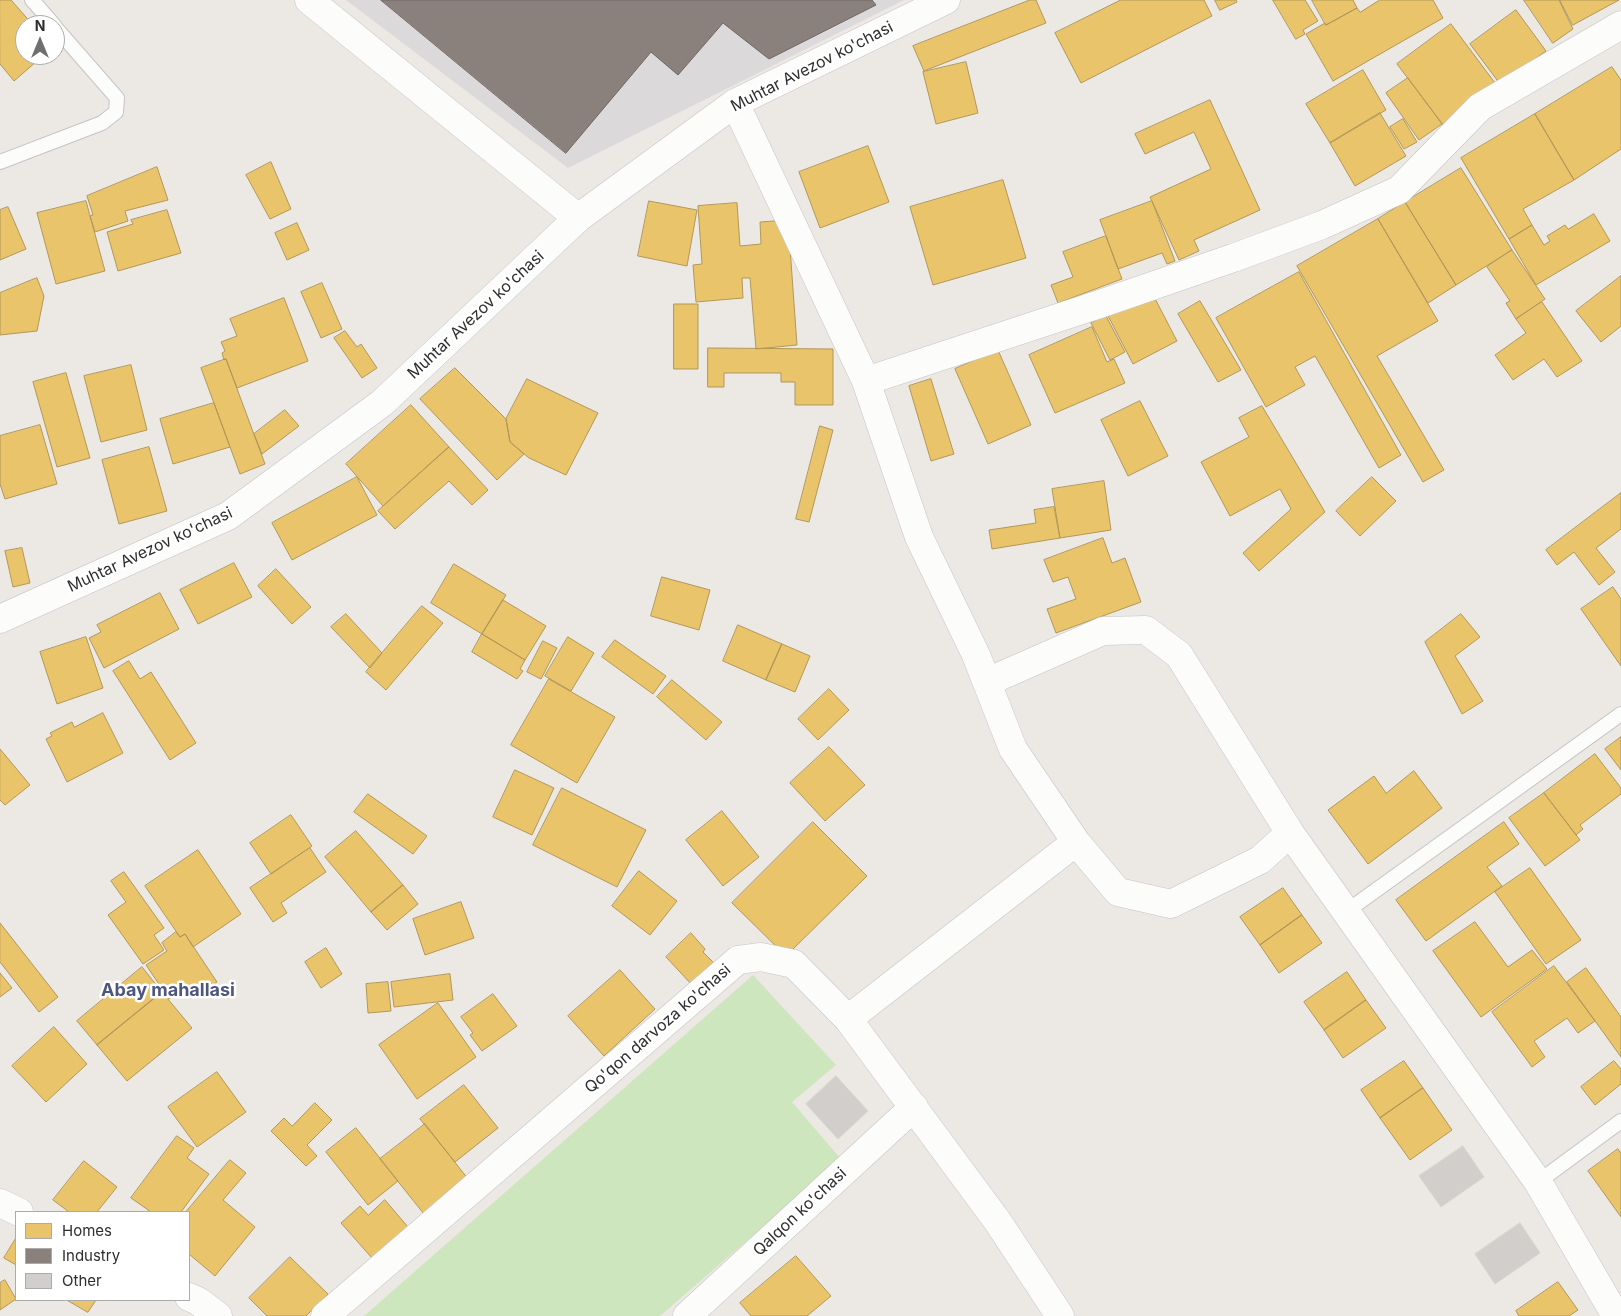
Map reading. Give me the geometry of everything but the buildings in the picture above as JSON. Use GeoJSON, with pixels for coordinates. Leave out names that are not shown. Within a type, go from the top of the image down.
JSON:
{"type":"FeatureCollection","features":[{"type":"Feature","properties":{"kind":"street"},"geometry":{"type":"LineString","coordinates":[[309,0],[578,218]]}},
{"type":"Feature","properties":{"kind":"street","name":"Muhtar Avezov ko'chasi"},"geometry":{"type":"LineString","coordinates":[[0,620],[228,516],[382,403],[578,218],[735,103],[946,0]]}},
{"type":"Feature","properties":{"kind":"street"},"geometry":{"type":"LineString","coordinates":[[866,381],[1233,258],[1322,225],[1399,190],[1480,107],[1621,24]]}},
{"type":"Feature","properties":{"kind":"street"},"geometry":{"type":"LineString","coordinates":[[735,103],[866,381],[918,537],[976,655],[1013,749],[1076,842],[1118,892],[1171,904],[1260,860],[1290,833]]}},
{"type":"Feature","properties":{"kind":"street"},"geometry":{"type":"LineString","coordinates":[[987,682],[1103,631],[1146,630],[1179,655],[1290,833],[1538,1182],[1616,1316]]}},
{"type":"Feature","properties":{"kind":"street"},"geometry":{"type":"LineString","coordinates":[[848,1019],[1076,842]]}},
{"type":"Feature","properties":{"kind":"street","name":"Qo'qon darvoza ko'chasi"},"geometry":{"type":"LineString","coordinates":[[325,1316],[738,960],[761,957],[794,964],[848,1019],[998,1222],[1060,1316]]}},
{"type":"Feature","properties":{"kind":"street","name":"Qalqon ko'chasi"},"geometry":{"type":"LineString","coordinates":[[701,1312],[914,1107]]}},
{"type":"Feature","properties":{"kind":"street"},"geometry":{"type":"LineString","coordinates":[[0,1203],[17,1211]]}},
{"type":"Feature","properties":{"kind":"street"},"geometry":{"type":"LineString","coordinates":[[190,1297],[218,1316]]}},
{"type":"Feature","properties":{"kind":"lane"},"geometry":{"type":"LineString","coordinates":[[32,0],[45,15]]}},
{"type":"Feature","properties":{"kind":"lane"},"geometry":{"type":"LineString","coordinates":[[0,162],[102,122],[116,112],[117,98],[65,39]]}},
{"type":"Feature","properties":{"kind":"lane"},"geometry":{"type":"LineString","coordinates":[[1347,911],[1621,714]]}},
{"type":"Feature","properties":{"kind":"lane"},"geometry":{"type":"LineString","coordinates":[[1538,1182],[1621,1120]]}},
{"type":"Feature","properties":{"kind":"shaded area"},"geometry":{"type":"Polygon","coordinates":[[[346,0],[904,0],[568,168],[346,0]]]}},
{"type":"Feature","properties":{"kind":"green space"},"geometry":{"type":"Polygon","coordinates":[[[753,975],[836,1065],[792,1102],[841,1159],[660,1316],[364,1316],[753,975]]]}},
{"type":"Feature","properties":{"kind":"district","name":"Abay mahallasi"},"geometry":{"type":"Point","coordinates":[168,991]}}]}
